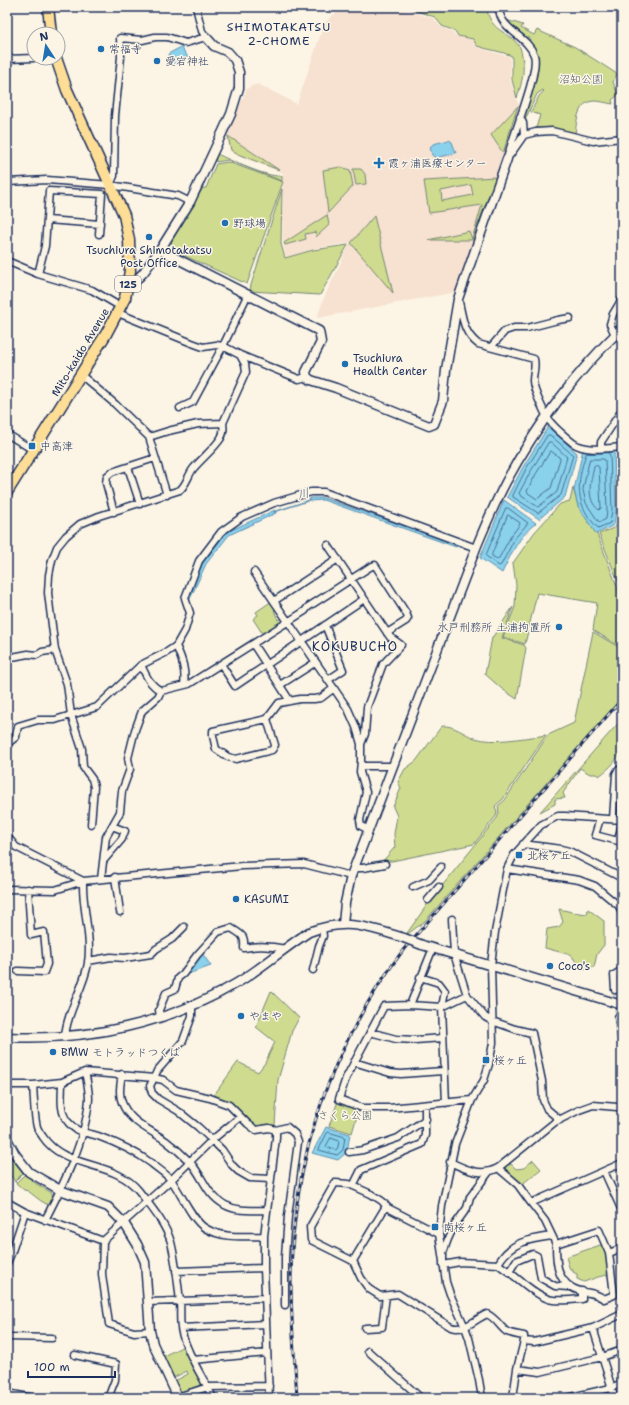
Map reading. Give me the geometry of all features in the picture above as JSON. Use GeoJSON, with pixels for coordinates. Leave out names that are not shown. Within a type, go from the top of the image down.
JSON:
{"type":"FeatureCollection","features":[{"type":"Feature","properties":{"kind":"highway"},"geometry":{"type":"LineString","coordinates":[[48,7],[50,26]]}},
{"type":"Feature","properties":{"kind":"highway","name":"Mito-kaido Avenue"},"geometry":{"type":"LineString","coordinates":[[7,492],[106,334],[119,310],[128,282],[130,260],[129,240],[124,215],[67,90],[59,66]]}},
{"type":"Feature","properties":{"kind":"street"},"geometry":{"type":"LineString","coordinates":[[128,282],[139,278],[160,250],[190,202],[231,114],[239,88],[239,72],[235,60],[228,52],[214,46],[206,37],[202,31],[196,7]]}},
{"type":"Feature","properties":{"kind":"street"},"geometry":{"type":"LineString","coordinates":[[7,261],[38,274],[92,290],[119,310],[203,347],[216,344],[223,346],[240,355],[298,379],[307,377],[424,425],[429,426],[434,424],[443,401],[446,370],[458,299],[507,159],[533,79],[536,60],[530,47],[502,20],[499,15],[499,7]]}},
{"type":"Feature","properties":{"kind":"street"},"geometry":{"type":"LineString","coordinates":[[110,185],[114,176],[115,116],[121,57],[120,38],[142,40],[155,37],[167,37],[186,43],[206,37]]}},
{"type":"Feature","properties":{"kind":"street"},"geometry":{"type":"LineString","coordinates":[[7,59],[26,58]]}},
{"type":"Feature","properties":{"kind":"street"},"geometry":{"type":"LineString","coordinates":[[507,159],[524,134],[523,123],[520,117]]}},
{"type":"Feature","properties":{"kind":"street"},"geometry":{"type":"LineString","coordinates":[[524,134],[552,130],[593,140],[622,138]]}},
{"type":"Feature","properties":{"kind":"street"},"geometry":{"type":"LineString","coordinates":[[7,182],[47,180],[110,185],[178,196],[190,202]]}},
{"type":"Feature","properties":{"kind":"street"},"geometry":{"type":"LineString","coordinates":[[38,274],[45,246],[49,191],[102,194],[102,197],[110,198],[115,196]]}},
{"type":"Feature","properties":{"kind":"street"},"geometry":{"type":"LineString","coordinates":[[99,234],[102,197]]}},
{"type":"Feature","properties":{"kind":"street"},"geometry":{"type":"LineString","coordinates":[[47,220],[100,224]]}},
{"type":"Feature","properties":{"kind":"street"},"geometry":{"type":"LineString","coordinates":[[160,250],[319,331],[321,342],[306,372],[307,377]]}},
{"type":"Feature","properties":{"kind":"street"},"geometry":{"type":"LineString","coordinates":[[180,408],[193,402],[223,346],[248,294]]}},
{"type":"Feature","properties":{"kind":"street"},"geometry":{"type":"LineString","coordinates":[[458,299],[463,325],[468,334],[478,344],[534,359],[534,387],[547,418],[551,423],[577,446],[587,448],[622,447]]}},
{"type":"Feature","properties":{"kind":"street"},"geometry":{"type":"LineString","coordinates":[[615,335],[610,324],[613,314],[622,299]]}},
{"type":"Feature","properties":{"kind":"street"},"geometry":{"type":"LineString","coordinates":[[491,347],[505,330],[527,328],[570,318]]}},
{"type":"Feature","properties":{"kind":"street"},"geometry":{"type":"LineString","coordinates":[[343,924],[345,903],[353,872],[476,548],[507,481],[533,436],[574,380],[622,328]]}},
{"type":"Feature","properties":{"kind":"street"},"geometry":{"type":"LineString","coordinates":[[91,824],[94,787],[92,779],[83,767],[82,749],[71,715],[67,684],[55,650],[48,593],[52,560],[57,547],[66,536],[80,524],[99,516],[167,495],[180,490],[184,486],[187,478],[194,468],[221,438],[224,430],[224,423],[246,372],[245,364],[240,355]]}},
{"type":"Feature","properties":{"kind":"street"},"geometry":{"type":"LineString","coordinates":[[81,375],[115,404],[148,437],[167,495]]}},
{"type":"Feature","properties":{"kind":"street"},"geometry":{"type":"LineString","coordinates":[[601,448],[601,442],[622,410]]}},
{"type":"Feature","properties":{"kind":"street"},"geometry":{"type":"LineString","coordinates":[[148,437],[198,424],[224,423]]}},
{"type":"Feature","properties":{"kind":"street"},"geometry":{"type":"LineString","coordinates":[[7,434],[33,450]]}},
{"type":"Feature","properties":{"kind":"street"},"geometry":{"type":"LineString","coordinates":[[114,512],[106,483],[107,476],[112,472],[155,458]]}},
{"type":"Feature","properties":{"kind":"street"},"geometry":{"type":"LineString","coordinates":[[128,467],[140,504]]}},
{"type":"Feature","properties":{"kind":"street"},"geometry":{"type":"LineString","coordinates":[[7,744],[16,737],[18,726],[38,720],[55,720],[97,707],[141,665],[176,646],[186,630],[190,613],[185,598],[200,560],[221,532],[242,517],[274,503],[311,492],[324,492],[476,548]]}},
{"type":"Feature","properties":{"kind":"street"},"geometry":{"type":"LineString","coordinates":[[328,545],[390,637],[401,645],[383,664],[367,707],[365,734],[361,744]]}},
{"type":"Feature","properties":{"kind":"street"},"geometry":{"type":"LineString","coordinates":[[274,601],[338,559]]}},
{"type":"Feature","properties":{"kind":"street"},"geometry":{"type":"LineString","coordinates":[[141,665],[147,678],[154,687],[161,691],[189,684],[254,644],[305,611],[308,607],[374,565],[406,612],[408,618],[406,621],[387,632]]}},
{"type":"Feature","properties":{"kind":"street"},"geometry":{"type":"LineString","coordinates":[[254,572],[348,709],[356,727],[361,744],[360,772],[366,792],[360,820],[362,826],[369,830]]}},
{"type":"Feature","properties":{"kind":"street"},"geometry":{"type":"LineString","coordinates":[[221,664],[235,686],[364,599]]}},
{"type":"Feature","properties":{"kind":"street"},"geometry":{"type":"LineString","coordinates":[[325,625],[343,670],[328,680]]}},
{"type":"Feature","properties":{"kind":"street"},"geometry":{"type":"LineString","coordinates":[[254,644],[290,701]]}},
{"type":"Feature","properties":{"kind":"street"},"geometry":{"type":"LineString","coordinates":[[176,646],[182,660],[185,676],[184,685]]}},
{"type":"Feature","properties":{"kind":"street"},"geometry":{"type":"LineString","coordinates":[[7,658],[28,654],[37,655],[42,652],[55,650]]}},
{"type":"Feature","properties":{"kind":"street"},"geometry":{"type":"LineString","coordinates":[[280,685],[316,662]]}},
{"type":"Feature","properties":{"kind":"street"},"geometry":{"type":"LineString","coordinates":[[267,719],[275,745],[272,750],[236,759],[228,757],[216,749],[213,731],[267,719],[279,703],[300,699],[314,700],[321,698],[334,688]]}},
{"type":"Feature","properties":{"kind":"street"},"geometry":{"type":"LineString","coordinates":[[101,879],[106,837],[120,812],[122,792],[130,769],[128,758],[135,730],[142,711],[158,697],[161,691]]}},
{"type":"Feature","properties":{"kind":"street"},"geometry":{"type":"LineString","coordinates":[[361,766],[393,766]]}},
{"type":"Feature","properties":{"kind":"street"},"geometry":{"type":"LineString","coordinates":[[613,819],[616,774],[618,770],[622,770]]}},
{"type":"Feature","properties":{"kind":"street"},"geometry":{"type":"LineString","coordinates":[[482,1398],[466,1327],[450,1294],[438,1234],[450,1162],[455,1144],[472,1100],[484,1080],[492,1055],[491,965],[495,932],[507,869],[514,855],[541,825],[558,816],[622,820]]}},
{"type":"Feature","properties":{"kind":"street"},"geometry":{"type":"LineString","coordinates":[[600,819],[595,835],[618,841],[622,823]]}},
{"type":"Feature","properties":{"kind":"street"},"geometry":{"type":"LineString","coordinates":[[104,860],[122,839],[125,832],[112,826]]}},
{"type":"Feature","properties":{"kind":"street"},"geometry":{"type":"LineString","coordinates":[[7,836],[16,847],[83,881]]}},
{"type":"Feature","properties":{"kind":"street"},"geometry":{"type":"LineString","coordinates":[[523,844],[562,849],[622,878]]}},
{"type":"Feature","properties":{"kind":"street"},"geometry":{"type":"LineString","coordinates":[[7,889],[55,890],[83,881],[242,866],[304,864],[353,872],[363,868],[385,864]]}},
{"type":"Feature","properties":{"kind":"street"},"geometry":{"type":"LineString","coordinates":[[413,887],[429,880],[442,867]]}},
{"type":"Feature","properties":{"kind":"street"},"geometry":{"type":"LineString","coordinates":[[507,869],[579,880],[595,886],[619,906],[622,913]]}},
{"type":"Feature","properties":{"kind":"street"},"geometry":{"type":"LineString","coordinates":[[115,877],[120,912]]}},
{"type":"Feature","properties":{"kind":"street"},"geometry":{"type":"LineString","coordinates":[[65,1036],[88,960],[90,947],[83,881]]}},
{"type":"Feature","properties":{"kind":"street"},"geometry":{"type":"LineString","coordinates":[[428,900],[439,887]]}},
{"type":"Feature","properties":{"kind":"street"},"geometry":{"type":"LineString","coordinates":[[18,971],[44,972],[46,964],[44,932],[30,935],[28,890]]}},
{"type":"Feature","properties":{"kind":"street"},"geometry":{"type":"LineString","coordinates":[[452,919],[454,954],[467,995],[485,1017],[492,1021],[532,1033],[542,1082],[543,1100],[547,1109],[560,1120]]}},
{"type":"Feature","properties":{"kind":"street"},"geometry":{"type":"LineString","coordinates":[[7,1037],[43,1038],[98,1033],[160,1018],[192,1006],[236,983],[309,932],[343,924],[375,929],[422,945],[622,1005]]}},
{"type":"Feature","properties":{"kind":"street"},"geometry":{"type":"LineString","coordinates":[[88,960],[111,957],[125,958],[151,954],[172,939],[184,927]]}},
{"type":"Feature","properties":{"kind":"street"},"geometry":{"type":"LineString","coordinates":[[160,1018],[159,1010],[166,993],[175,989],[178,978],[218,932],[231,928],[241,934],[245,940],[244,948],[259,946],[286,949]]}},
{"type":"Feature","properties":{"kind":"street"},"geometry":{"type":"LineString","coordinates":[[313,970],[318,946],[323,936],[322,928]]}},
{"type":"Feature","properties":{"kind":"street"},"geometry":{"type":"LineString","coordinates":[[410,1005],[420,977],[433,948]]}},
{"type":"Feature","properties":{"kind":"street"},"geometry":{"type":"LineString","coordinates":[[615,990],[614,976],[622,970]]}},
{"type":"Feature","properties":{"kind":"street"},"geometry":{"type":"LineString","coordinates":[[420,977],[439,983],[445,991],[442,1007],[442,1038],[446,1103]]}},
{"type":"Feature","properties":{"kind":"street"},"geometry":{"type":"LineString","coordinates":[[467,995],[442,1007],[410,1005],[384,1006],[346,1078],[339,1099],[362,1108],[389,1108],[472,1100]]}},
{"type":"Feature","properties":{"kind":"street"},"geometry":{"type":"LineString","coordinates":[[192,1006],[192,1016],[183,1041],[157,1071],[150,1086],[152,1093],[158,1099],[178,1111],[198,1127],[222,1150],[238,1171],[250,1178],[270,1179]]}},
{"type":"Feature","properties":{"kind":"street"},"geometry":{"type":"LineString","coordinates":[[618,1018],[622,1043]]}},
{"type":"Feature","properties":{"kind":"street"},"geometry":{"type":"LineString","coordinates":[[370,1032],[396,1040],[442,1038]]}},
{"type":"Feature","properties":{"kind":"street"},"geometry":{"type":"LineString","coordinates":[[354,1062],[390,1074],[443,1071]]}},
{"type":"Feature","properties":{"kind":"street"},"geometry":{"type":"LineString","coordinates":[[45,1220],[60,1190],[83,1133],[89,1099],[85,1072]]}},
{"type":"Feature","properties":{"kind":"street"},"geometry":{"type":"LineString","coordinates":[[7,1085],[33,1085],[62,1082],[85,1072],[122,1074],[154,1078],[163,1080],[176,1090],[210,1098],[229,1105],[240,1117],[256,1130],[269,1128],[274,1128],[276,1130],[287,1127],[295,1134],[298,1142],[288,1216],[285,1257],[285,1305]]}},
{"type":"Feature","properties":{"kind":"street"},"geometry":{"type":"LineString","coordinates":[[122,1074],[119,1092],[123,1106],[131,1117],[144,1128],[165,1140],[190,1162],[210,1193],[218,1201],[237,1210],[266,1210]]}},
{"type":"Feature","properties":{"kind":"street"},"geometry":{"type":"LineString","coordinates":[[62,1082],[63,1115],[68,1122],[83,1133],[96,1135],[129,1149],[151,1163],[171,1180],[196,1220],[204,1227],[224,1236],[264,1236]]}},
{"type":"Feature","properties":{"kind":"street"},"geometry":{"type":"LineString","coordinates":[[33,1085],[37,1128],[46,1142],[57,1151],[73,1159],[106,1169],[130,1182],[138,1190],[158,1217],[168,1237],[176,1271],[180,1302],[181,1328],[193,1360],[214,1398]]}},
{"type":"Feature","properties":{"kind":"street"},"geometry":{"type":"LineString","coordinates":[[353,1186],[361,1170],[422,1144],[425,1135],[425,1105]]}},
{"type":"Feature","properties":{"kind":"street"},"geometry":{"type":"LineString","coordinates":[[450,1162],[469,1171],[489,1172],[498,1168],[555,1122],[593,1105],[617,1107],[622,1105]]}},
{"type":"Feature","properties":{"kind":"street"},"geometry":{"type":"LineString","coordinates":[[150,1331],[134,1332],[109,1324],[102,1274],[103,1241],[171,1180],[212,1140],[240,1117]]}},
{"type":"Feature","properties":{"kind":"street"},"geometry":{"type":"LineString","coordinates":[[349,1152],[363,1150],[398,1138],[426,1119]]}},
{"type":"Feature","properties":{"kind":"street"},"geometry":{"type":"LineString","coordinates":[[269,1398],[264,1236],[276,1130]]}},
{"type":"Feature","properties":{"kind":"street"},"geometry":{"type":"LineString","coordinates":[[7,1139],[15,1154],[29,1172],[60,1190],[108,1207],[124,1222],[137,1244],[145,1262],[150,1331],[153,1344],[176,1397],[208,1387],[269,1386]]}},
{"type":"Feature","properties":{"kind":"street"},"geometry":{"type":"LineString","coordinates":[[531,1203],[622,1163]]}},
{"type":"Feature","properties":{"kind":"street"},"geometry":{"type":"LineString","coordinates":[[498,1168],[518,1185],[545,1221],[556,1244],[557,1269],[569,1287]]}},
{"type":"Feature","properties":{"kind":"street"},"geometry":{"type":"LineString","coordinates":[[604,1171],[622,1211]]}},
{"type":"Feature","properties":{"kind":"street"},"geometry":{"type":"LineString","coordinates":[[443,1265],[444,1253],[454,1226],[467,1208],[470,1197],[489,1172]]}},
{"type":"Feature","properties":{"kind":"street"},"geometry":{"type":"LineString","coordinates":[[438,1234],[386,1206],[371,1194],[349,1184],[335,1183],[310,1227],[311,1240],[353,1261],[361,1278],[369,1289],[380,1296],[398,1294],[451,1328],[457,1329],[466,1327],[471,1322],[487,1314],[493,1317],[509,1333],[524,1336],[513,1398]]}},
{"type":"Feature","properties":{"kind":"street"},"geometry":{"type":"LineString","coordinates":[[7,1202],[25,1212],[103,1241]]}},
{"type":"Feature","properties":{"kind":"street"},"geometry":{"type":"LineString","coordinates":[[353,1261],[386,1206]]}},
{"type":"Feature","properties":{"kind":"street"},"geometry":{"type":"LineString","coordinates":[[7,1263],[10,1249],[25,1212]]}},
{"type":"Feature","properties":{"kind":"street"},"geometry":{"type":"LineString","coordinates":[[509,1272],[516,1260],[533,1254],[537,1256],[540,1278],[555,1286],[569,1287],[594,1293],[604,1299],[614,1295],[609,1253],[599,1230],[556,1244]]}},
{"type":"Feature","properties":{"kind":"street"},"geometry":{"type":"LineString","coordinates":[[498,1264],[503,1255],[515,1245],[530,1239],[552,1236]]}},
{"type":"Feature","properties":{"kind":"street"},"geometry":{"type":"LineString","coordinates":[[609,1253],[622,1248]]}},
{"type":"Feature","properties":{"kind":"street"},"geometry":{"type":"LineString","coordinates":[[443,1265],[460,1262],[498,1264],[519,1279],[528,1288],[552,1300],[582,1299],[582,1291]]}},
{"type":"Feature","properties":{"kind":"street"},"geometry":{"type":"LineString","coordinates":[[176,1271],[264,1268]]}},
{"type":"Feature","properties":{"kind":"street"},"geometry":{"type":"LineString","coordinates":[[365,1328],[382,1327],[386,1296]]}},
{"type":"Feature","properties":{"kind":"street"},"geometry":{"type":"LineString","coordinates":[[148,1302],[265,1298]]}},
{"type":"Feature","properties":{"kind":"street"},"geometry":{"type":"LineString","coordinates":[[524,1341],[534,1342],[593,1328],[622,1314]]}},
{"type":"Feature","properties":{"kind":"street"},"geometry":{"type":"LineString","coordinates":[[181,1328],[266,1324]]}},
{"type":"Feature","properties":{"kind":"street"},"geometry":{"type":"LineString","coordinates":[[593,1328],[615,1398]]}},
{"type":"Feature","properties":{"kind":"street"},"geometry":{"type":"LineString","coordinates":[[7,1337],[52,1338]]}},
{"type":"Feature","properties":{"kind":"street"},"geometry":{"type":"LineString","coordinates":[[517,1369],[540,1372],[602,1357],[622,1350]]}},
{"type":"Feature","properties":{"kind":"street"},"geometry":{"type":"LineString","coordinates":[[368,1351],[421,1398]]}},
{"type":"Feature","properties":{"kind":"street"},"geometry":{"type":"LineString","coordinates":[[193,1360],[267,1353]]}},
{"type":"Feature","properties":{"kind":"street"},"geometry":{"type":"LineString","coordinates":[[75,1355],[116,1364],[115,1380],[108,1398]]}},
{"type":"Feature","properties":{"kind":"street"},"geometry":{"type":"LineString","coordinates":[[567,1398],[611,1388],[622,1383]]}},
{"type":"Feature","properties":{"kind":"street"},"geometry":{"type":"LineString","coordinates":[[7,1393],[34,1398]]}},
{"type":"Feature","properties":{"kind":"shaded area","name":"霞ヶ浦医療センター"},"geometry":{"type":"Polygon","coordinates":[[[344,7],[393,7],[433,18],[441,27],[453,32],[456,36],[473,40],[476,47],[510,57],[510,80],[519,106],[490,196],[456,292],[317,318],[324,298],[350,243],[317,248],[286,257],[283,244],[283,173],[235,155],[230,151],[226,136],[247,89],[251,86],[258,84],[297,104],[324,24],[344,7]]]}},
{"type":"Feature","properties":{"kind":"green space"},"geometry":{"type":"Polygon","coordinates":[[[404,7],[480,7],[487,10],[489,17],[496,27],[515,41],[521,49],[523,72],[522,82],[517,98],[512,80],[512,56],[477,46],[473,39],[458,36],[455,31],[442,26],[435,17],[404,7]]]}},
{"type":"Feature","properties":{"kind":"green space","name":"沼知公園"},"geometry":{"type":"Polygon","coordinates":[[[506,20],[523,25],[521,28],[534,35],[537,30],[575,47],[617,74],[613,82],[618,95],[612,100],[613,104],[594,101],[588,102],[584,105],[581,108],[577,118],[575,134],[555,128],[536,128],[540,115],[531,112],[539,96],[544,91],[543,90],[537,94],[525,120],[524,116],[534,86],[539,62],[533,46],[528,41],[530,39],[529,37],[527,38],[506,20]]]}},
{"type":"Feature","properties":{"kind":"green space"},"geometry":{"type":"Polygon","coordinates":[[[518,106],[503,153],[491,135],[518,106]]]}},
{"type":"Feature","properties":{"kind":"green space"},"geometry":{"type":"Polygon","coordinates":[[[228,136],[279,170],[235,153],[231,150],[228,136]]]}},
{"type":"Feature","properties":{"kind":"green space"},"geometry":{"type":"Polygon","coordinates":[[[215,153],[246,167],[228,160],[216,162],[215,153]]]}},
{"type":"Feature","properties":{"kind":"green space","name":"野球場"},"geometry":{"type":"Polygon","coordinates":[[[228,162],[283,182],[247,284],[176,252],[171,242],[203,188],[206,188],[216,164],[228,162]]]}},
{"type":"Feature","properties":{"kind":"green space"},"geometry":{"type":"Polygon","coordinates":[[[341,167],[350,170],[353,186],[328,213],[323,170],[341,167]]]}},
{"type":"Feature","properties":{"kind":"green space"},"geometry":{"type":"Polygon","coordinates":[[[250,169],[275,176],[282,176],[282,181],[250,169]]]}},
{"type":"Feature","properties":{"kind":"green space"},"geometry":{"type":"Polygon","coordinates":[[[353,169],[361,169],[365,174],[366,184],[356,185],[353,169]]]}},
{"type":"Feature","properties":{"kind":"green space"},"geometry":{"type":"Polygon","coordinates":[[[496,177],[472,240],[428,240],[469,231],[472,239],[482,205],[429,213],[424,181],[496,177]],[[471,185],[441,191],[442,201],[473,195],[471,185]]]}},
{"type":"Feature","properties":{"kind":"green space"},"geometry":{"type":"Polygon","coordinates":[[[282,189],[281,244],[285,258],[313,250],[348,245],[320,295],[250,291],[282,189]]]}},
{"type":"Feature","properties":{"kind":"green space"},"geometry":{"type":"Polygon","coordinates":[[[327,215],[329,225],[316,237],[315,232],[305,234],[306,239],[285,245],[284,243],[327,215]]]}},
{"type":"Feature","properties":{"kind":"green space"},"geometry":{"type":"Polygon","coordinates":[[[374,216],[393,293],[351,243],[374,216]]]}},
{"type":"Feature","properties":{"kind":"green space"},"geometry":{"type":"Polygon","coordinates":[[[573,488],[578,506],[597,534],[617,586],[622,611],[622,648],[593,630],[597,603],[537,593],[525,644],[503,637],[515,607],[516,585],[513,563],[534,533],[560,504],[570,501],[573,488]]]}},
{"type":"Feature","properties":{"kind":"green space"},"geometry":{"type":"Polygon","coordinates":[[[618,513],[622,520],[622,600],[620,586],[599,534],[616,527],[618,513]]]}},
{"type":"Feature","properties":{"kind":"green space"},"geometry":{"type":"Polygon","coordinates":[[[272,601],[277,608],[274,610],[278,620],[283,618],[285,621],[264,636],[253,619],[258,615],[256,612],[272,601]]]}},
{"type":"Feature","properties":{"kind":"green space"},"geometry":{"type":"Polygon","coordinates":[[[513,607],[502,638],[524,645],[526,648],[517,699],[502,689],[485,674],[492,638],[513,607]]]}},
{"type":"Feature","properties":{"kind":"green space"},"geometry":{"type":"Polygon","coordinates":[[[593,632],[622,649],[622,697],[425,921],[405,936],[429,902],[497,818],[499,813],[498,806],[505,800],[548,735],[574,723],[593,632]]]}},
{"type":"Feature","properties":{"kind":"green space"},"geometry":{"type":"Polygon","coordinates":[[[622,719],[620,751],[607,770],[599,776],[596,774],[590,774],[580,768],[563,793],[565,798],[555,799],[555,804],[540,812],[622,719]]]}},
{"type":"Feature","properties":{"kind":"green space"},"geometry":{"type":"Polygon","coordinates":[[[443,726],[451,727],[471,737],[482,740],[508,740],[546,735],[503,799],[495,806],[497,812],[496,816],[474,844],[392,861],[383,861],[395,847],[394,834],[397,816],[393,807],[401,788],[398,782],[405,769],[416,761],[443,726]]]}},
{"type":"Feature","properties":{"kind":"green space"},"geometry":{"type":"Polygon","coordinates":[[[559,909],[587,914],[588,909],[604,921],[604,945],[597,954],[594,967],[582,970],[571,955],[545,948],[547,929],[559,927],[563,922],[559,909]]]}},
{"type":"Feature","properties":{"kind":"green space"},"geometry":{"type":"Polygon","coordinates":[[[271,991],[299,1018],[292,1031],[278,1080],[275,1125],[257,1126],[240,1112],[231,1102],[214,1095],[238,1062],[258,1072],[265,1063],[275,1042],[256,1027],[271,991]]]}},
{"type":"Feature","properties":{"kind":"green space","name":"さくら公園"},"geometry":{"type":"Polygon","coordinates":[[[338,1101],[359,1109],[352,1133],[329,1126],[338,1101]]]}},
{"type":"Feature","properties":{"kind":"green space"},"geometry":{"type":"Polygon","coordinates":[[[7,1150],[23,1173],[15,1181],[17,1182],[25,1174],[35,1183],[52,1193],[48,1205],[28,1191],[24,1190],[16,1183],[9,1173],[7,1173],[7,1150]]]}},
{"type":"Feature","properties":{"kind":"green space"},"geometry":{"type":"Polygon","coordinates":[[[533,1160],[541,1169],[521,1185],[505,1169],[506,1166],[511,1164],[516,1169],[524,1168],[533,1160]]]}},
{"type":"Feature","properties":{"kind":"green space"},"geometry":{"type":"Polygon","coordinates":[[[603,1244],[608,1254],[611,1274],[584,1282],[577,1279],[577,1274],[573,1272],[573,1270],[570,1270],[566,1257],[603,1244]]]}},
{"type":"Feature","properties":{"kind":"green space"},"geometry":{"type":"Polygon","coordinates":[[[184,1346],[202,1382],[200,1385],[183,1392],[180,1391],[175,1381],[188,1374],[187,1371],[173,1378],[163,1356],[184,1346]]]}},
{"type":"Feature","properties":{"kind":"water"},"geometry":{"type":"Polygon","coordinates":[[[181,47],[188,57],[174,64],[168,54],[181,47]]]}},
{"type":"Feature","properties":{"kind":"water"},"geometry":{"type":"Polygon","coordinates":[[[449,140],[452,142],[456,153],[436,158],[432,155],[430,147],[433,144],[449,140]]]}},
{"type":"Feature","properties":{"kind":"water"},"geometry":{"type":"Polygon","coordinates":[[[548,427],[577,453],[565,497],[539,519],[507,497],[523,467],[548,427]]]}},
{"type":"Feature","properties":{"kind":"water"},"geometry":{"type":"Polygon","coordinates":[[[583,449],[614,449],[616,510],[614,525],[596,534],[578,506],[574,490],[583,449]]]}},
{"type":"Feature","properties":{"kind":"water"},"geometry":{"type":"Polygon","coordinates":[[[310,498],[323,498],[457,544],[456,547],[323,500],[310,501],[310,498]]]}},
{"type":"Feature","properties":{"kind":"water"},"geometry":{"type":"Polygon","coordinates":[[[504,500],[536,523],[520,540],[512,552],[502,573],[480,558],[504,500]]]}},
{"type":"Feature","properties":{"kind":"water"},"geometry":{"type":"Polygon","coordinates":[[[275,510],[276,513],[229,535],[206,564],[190,599],[188,598],[203,562],[227,532],[275,510]]]}},
{"type":"Feature","properties":{"kind":"water"},"geometry":{"type":"Polygon","coordinates":[[[202,953],[211,966],[185,975],[202,953]]]}},
{"type":"Feature","properties":{"kind":"water"},"geometry":{"type":"Polygon","coordinates":[[[326,1127],[350,1134],[347,1152],[338,1160],[312,1153],[326,1127]]]}},
{"type":"Feature","properties":{"kind":"waterway","name":"川"},"geometry":{"type":"LineString","coordinates":[[274,512],[310,500]]}},
{"type":"Feature","properties":{"kind":"waterway","name":"川"},"geometry":{"type":"LineString","coordinates":[[454,545],[460,547]]}},
{"type":"Feature","properties":{"kind":"tunnel"},"geometry":{"type":"LineString","coordinates":[[615,990],[618,1017]]}},
{"type":"Feature","properties":{"kind":"railway"},"geometry":{"type":"LineString","coordinates":[[297,1398],[291,1278],[293,1238],[298,1198],[305,1159],[315,1122],[328,1085],[343,1050],[360,1015],[404,949],[622,699]]}},
{"type":"Feature","properties":{"kind":"place","name":"常福寺"},"geometry":{"type":"Point","coordinates":[101,49]}},
{"type":"Feature","properties":{"kind":"place","name":"愛宕神社"},"geometry":{"type":"Point","coordinates":[157,61]}},
{"type":"Feature","properties":{"kind":"place","name":"霞ヶ浦医療センター"},"geometry":{"type":"Point","coordinates":[379,163]}},
{"type":"Feature","properties":{"kind":"place","name":"野球場"},"geometry":{"type":"Point","coordinates":[225,223]}},
{"type":"Feature","properties":{"kind":"place","name":"Tsuchiura Shimotakatsu Post Office"},"geometry":{"type":"Point","coordinates":[149,237]}},
{"type":"Feature","properties":{"kind":"place","name":"Tsuchiura Health Center"},"geometry":{"type":"Point","coordinates":[345,364]}},
{"type":"Feature","properties":{"kind":"place","name":"中高津"},"geometry":{"type":"Point","coordinates":[32,446]}},
{"type":"Feature","properties":{"kind":"place","name":"水戸刑務所 土浦拘置所"},"geometry":{"type":"Point","coordinates":[559,627]}},
{"type":"Feature","properties":{"kind":"place","name":"北桜ヶ丘"},"geometry":{"type":"Point","coordinates":[519,855]}},
{"type":"Feature","properties":{"kind":"place","name":"KASUMI"},"geometry":{"type":"Point","coordinates":[236,899]}},
{"type":"Feature","properties":{"kind":"place","name":"Coco's"},"geometry":{"type":"Point","coordinates":[550,966]}},
{"type":"Feature","properties":{"kind":"place","name":"やまや"},"geometry":{"type":"Point","coordinates":[241,1016]}},
{"type":"Feature","properties":{"kind":"place","name":"BMW モトラッドつくば"},"geometry":{"type":"Point","coordinates":[53,1052]}},
{"type":"Feature","properties":{"kind":"place","name":"桜ヶ丘"},"geometry":{"type":"Point","coordinates":[486,1060]}},
{"type":"Feature","properties":{"kind":"place","name":"南桜ヶ丘"},"geometry":{"type":"Point","coordinates":[435,1227]}},
{"type":"Feature","properties":{"kind":"district","name":"SHIMOTAKATSU 2-CHOME"},"geometry":{"type":"Point","coordinates":[279,34]}},
{"type":"Feature","properties":{"kind":"district","name":"KOKUBUCHO"},"geometry":{"type":"Point","coordinates":[355,646]}}]}
